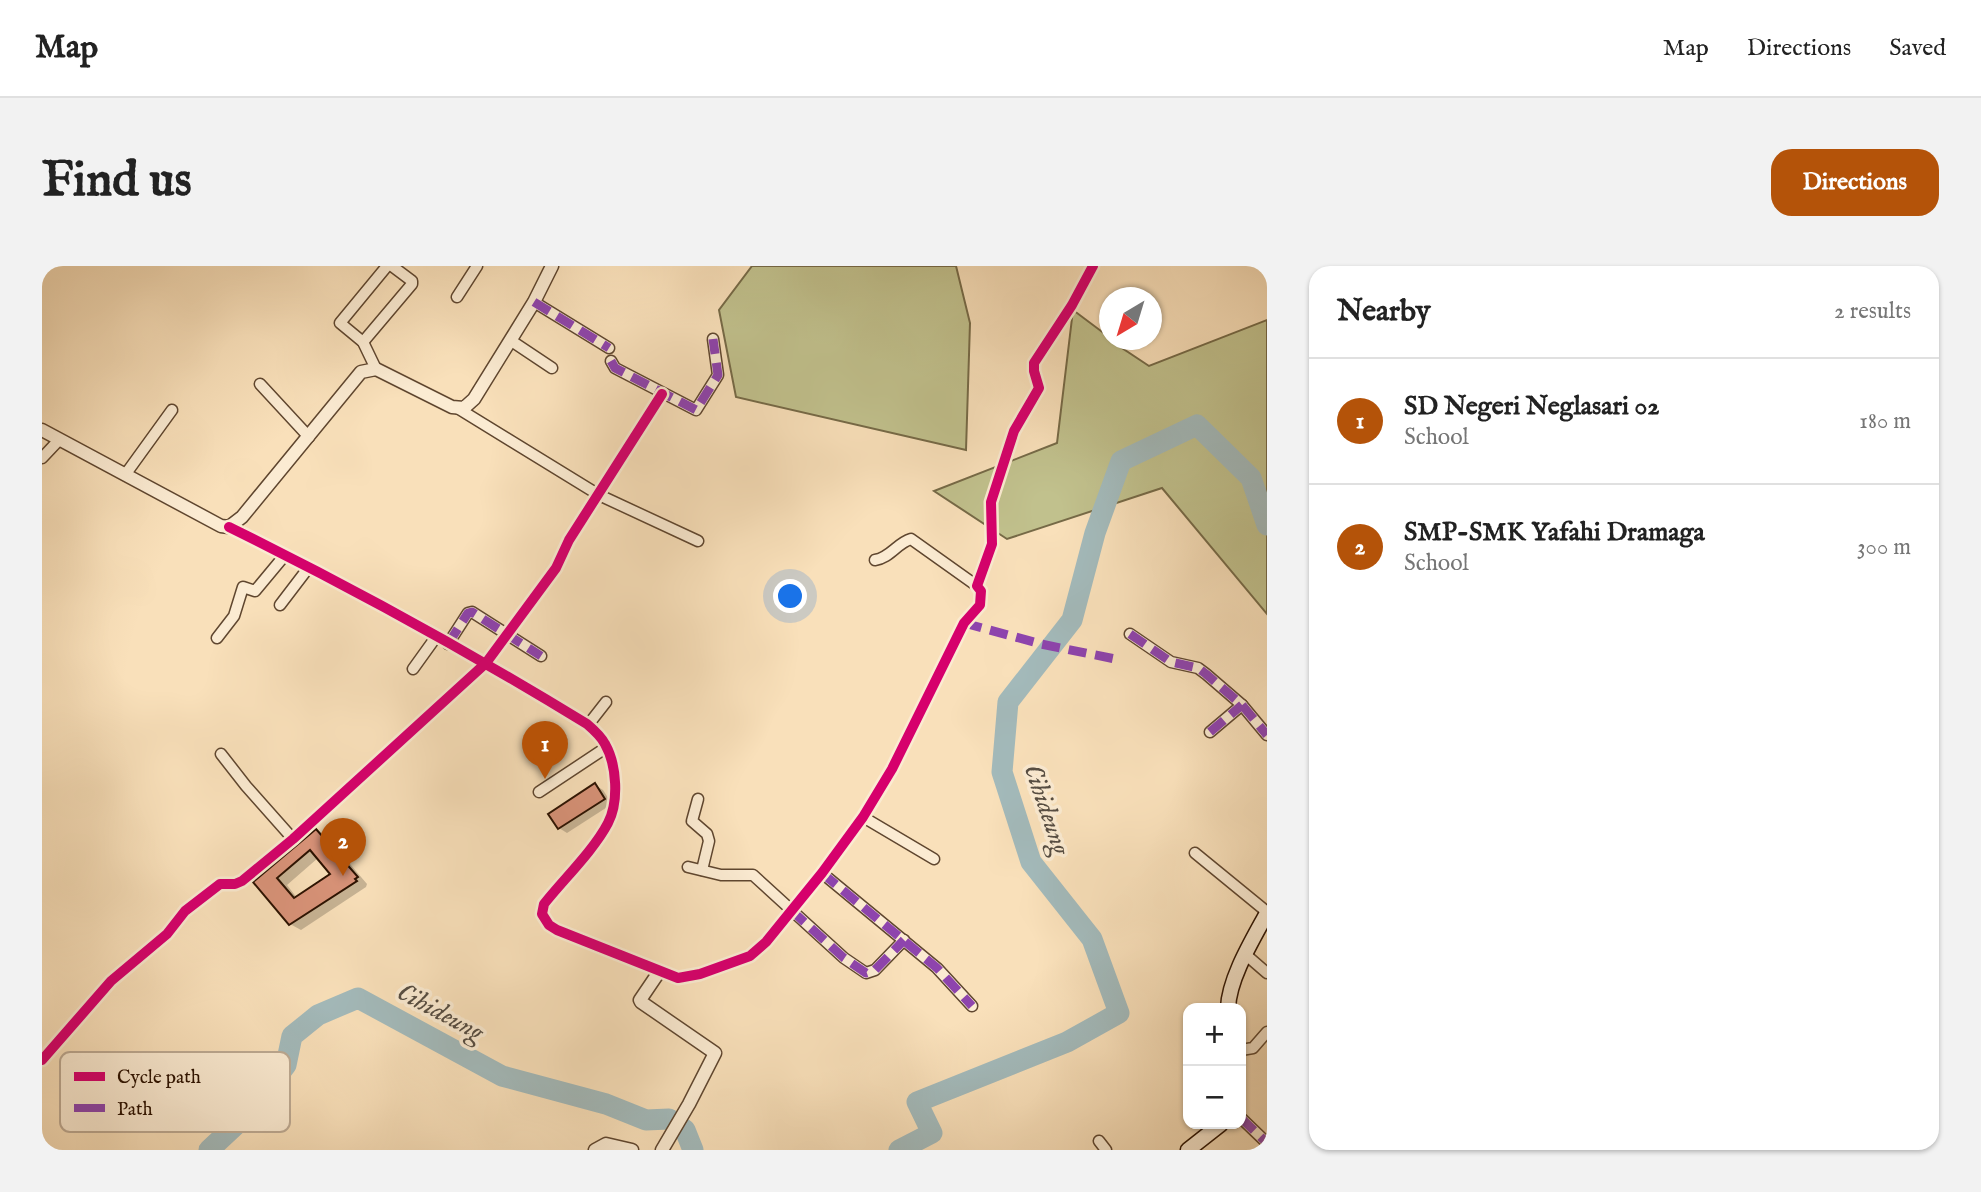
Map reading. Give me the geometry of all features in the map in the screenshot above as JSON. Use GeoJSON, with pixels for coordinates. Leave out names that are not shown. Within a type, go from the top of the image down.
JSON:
{"type":"FeatureCollection","features":[{"type":"Feature","properties":{"kind":"main road"},"geometry":{"type":"LineString","coordinates":[[1228,1003],[1245,954],[1267,912]]}},
{"type":"Feature","properties":{"kind":"main road"},"geometry":{"type":"LineString","coordinates":[[1188,1150],[1215,1129]]}},
{"type":"Feature","properties":{"kind":"street"},"geometry":{"type":"LineString","coordinates":[[363,342],[412,284],[412,281],[390,266],[340,322],[363,342],[376,369]]}},
{"type":"Feature","properties":{"kind":"street"},"geometry":{"type":"LineString","coordinates":[[457,297],[477,266]]}},
{"type":"Feature","properties":{"kind":"street"},"geometry":{"type":"LineString","coordinates":[[459,409],[474,399],[534,302],[552,266]]}},
{"type":"Feature","properties":{"kind":"street"},"geometry":{"type":"LineString","coordinates":[[977,586],[992,544],[991,502],[1014,431],[1039,388],[1034,363],[1072,305],[1093,266]]}},
{"type":"Feature","properties":{"kind":"street"},"geometry":{"type":"LineString","coordinates":[[534,302],[608,348]]}},
{"type":"Feature","properties":{"kind":"street"},"geometry":{"type":"LineString","coordinates":[[611,361],[614,367],[695,410],[718,375],[713,339]]}},
{"type":"Feature","properties":{"kind":"street"},"geometry":{"type":"LineString","coordinates":[[510,340],[552,368]]}},
{"type":"Feature","properties":{"kind":"street"},"geometry":{"type":"LineString","coordinates":[[229,527],[242,517],[356,376],[365,369],[376,369],[459,409],[599,495],[698,541]]}},
{"type":"Feature","properties":{"kind":"street"},"geometry":{"type":"LineString","coordinates":[[260,384],[309,437]]}},
{"type":"Feature","properties":{"kind":"street"},"geometry":{"type":"LineString","coordinates":[[42,1060],[111,981],[167,934],[185,911],[220,884],[242,881],[293,839],[486,663],[556,568],[566,544],[662,394]]}},
{"type":"Feature","properties":{"kind":"street"},"geometry":{"type":"LineString","coordinates":[[125,475],[172,410]]}},
{"type":"Feature","properties":{"kind":"street"},"geometry":{"type":"LineString","coordinates":[[42,430],[221,526],[229,527],[309,567],[486,663],[588,725],[607,747],[614,774],[611,816],[601,834],[544,904],[542,914],[557,930],[678,978],[751,956],[766,942],[822,873],[863,817],[892,769],[964,623],[980,605],[981,592],[977,586],[911,539],[901,543],[881,559],[875,560]]}},
{"type":"Feature","properties":{"kind":"street"},"geometry":{"type":"LineString","coordinates":[[42,458],[60,440]]}},
{"type":"Feature","properties":{"kind":"street"},"geometry":{"type":"LineString","coordinates":[[217,638],[234,616],[243,587],[255,591],[285,555]]}},
{"type":"Feature","properties":{"kind":"street"},"geometry":{"type":"LineString","coordinates":[[280,605],[309,567]]}},
{"type":"Feature","properties":{"kind":"street"},"geometry":{"type":"LineString","coordinates":[[448,644],[470,612],[541,656]]}},
{"type":"Feature","properties":{"kind":"street"},"geometry":{"type":"LineString","coordinates":[[1130,634],[1171,662],[1198,668],[1242,705],[1267,735]]}},
{"type":"Feature","properties":{"kind":"street"},"geometry":{"type":"LineString","coordinates":[[414,669],[436,637]]}},
{"type":"Feature","properties":{"kind":"street"},"geometry":{"type":"LineString","coordinates":[[588,725],[606,702]]}},
{"type":"Feature","properties":{"kind":"street"},"geometry":{"type":"LineString","coordinates":[[1210,732],[1242,705]]}},
{"type":"Feature","properties":{"kind":"street"},"geometry":{"type":"LineString","coordinates":[[539,793],[607,747]]}},
{"type":"Feature","properties":{"kind":"street"},"geometry":{"type":"LineString","coordinates":[[221,754],[293,839]]}},
{"type":"Feature","properties":{"kind":"street"},"geometry":{"type":"LineString","coordinates":[[698,799],[692,821],[707,834],[709,841],[702,870]]}},
{"type":"Feature","properties":{"kind":"street"},"geometry":{"type":"LineString","coordinates":[[863,817],[934,859]]}},
{"type":"Feature","properties":{"kind":"street"},"geometry":{"type":"LineString","coordinates":[[1195,853],[1267,912]]}},
{"type":"Feature","properties":{"kind":"street"},"geometry":{"type":"LineString","coordinates":[[688,867],[721,875],[754,875],[844,958],[866,973],[875,970],[904,940]]}},
{"type":"Feature","properties":{"kind":"street"},"geometry":{"type":"LineString","coordinates":[[822,873],[937,968],[972,1006]]}},
{"type":"Feature","properties":{"kind":"street"},"geometry":{"type":"LineString","coordinates":[[1245,954],[1267,973]]}},
{"type":"Feature","properties":{"kind":"street"},"geometry":{"type":"LineString","coordinates":[[659,972],[641,1002],[715,1053],[662,1150]]}},
{"type":"Feature","properties":{"kind":"street"},"geometry":{"type":"LineString","coordinates":[[1246,1049],[1253,1048],[1267,1032]]}},
{"type":"Feature","properties":{"kind":"street"},"geometry":{"type":"LineString","coordinates":[[1246,1123],[1267,1143]]}},
{"type":"Feature","properties":{"kind":"street"},"geometry":{"type":"LineString","coordinates":[[595,1150],[606,1144],[632,1150]]}},
{"type":"Feature","properties":{"kind":"green space"},"geometry":{"type":"Polygon","coordinates":[[[752,266],[956,266],[970,323],[966,450],[736,397],[719,310],[752,266]]]}},
{"type":"Feature","properties":{"kind":"green space"},"geometry":{"type":"Polygon","coordinates":[[[1073,310],[1099,330],[1099,350],[1125,350],[1149,366],[1267,320],[1267,614],[1162,488],[1007,539],[934,491],[1057,443],[1073,310]]]}},
{"type":"Feature","properties":{"kind":"building"},"geometry":{"type":"Polygon","coordinates":[[[551,724],[564,735],[549,753],[535,742],[551,724]]]}},
{"type":"Feature","properties":{"kind":"building"},"geometry":{"type":"Polygon","coordinates":[[[595,783],[605,799],[558,829],[548,814],[595,783]]]}},
{"type":"Feature","properties":{"kind":"building"},"geometry":{"type":"Polygon","coordinates":[[[316,829],[358,877],[355,879],[357,881],[289,925],[253,882],[316,829]],[[310,850],[277,878],[294,898],[330,874],[310,850]]]}},
{"type":"Feature","properties":{"kind":"waterway","name":"Cihideung"},"geometry":{"type":"LineString","coordinates":[[899,1150],[932,1133],[917,1102],[1067,1042],[1119,1013],[1092,939],[1031,862],[1002,772],[1008,702],[1072,620],[1095,533],[1121,461],[1197,425],[1251,478],[1267,525]]}},
{"type":"Feature","properties":{"kind":"waterway","name":"Cihideung"},"geometry":{"type":"LineString","coordinates":[[289,1052],[292,1036],[318,1015],[358,998],[502,1076],[606,1104],[646,1120],[669,1119],[685,1130],[693,1150]]}},
{"type":"Feature","properties":{"kind":"waterway","name":"Cihideung"},"geometry":{"type":"LineString","coordinates":[[209,1150],[228,1132]]}},
{"type":"Feature","properties":{"kind":"marked path"},"geometry":{"type":"LineString","coordinates":[[534,302],[609,348]]}},
{"type":"Feature","properties":{"kind":"marked path"},"geometry":{"type":"LineString","coordinates":[[611,361],[615,368],[696,410],[718,375],[713,339]]}},
{"type":"Feature","properties":{"kind":"marked path"},"geometry":{"type":"LineString","coordinates":[[448,644],[468,613],[472,612],[541,656]]}},
{"type":"Feature","properties":{"kind":"marked path"},"geometry":{"type":"LineString","coordinates":[[964,623],[1041,644],[1120,660]]}},
{"type":"Feature","properties":{"kind":"marked path"},"geometry":{"type":"LineString","coordinates":[[1130,634],[1171,662],[1198,668],[1242,705],[1267,735]]}},
{"type":"Feature","properties":{"kind":"marked path"},"geometry":{"type":"LineString","coordinates":[[1210,732],[1242,705]]}},
{"type":"Feature","properties":{"kind":"marked path"},"geometry":{"type":"LineString","coordinates":[[822,873],[937,968],[972,1006]]}},
{"type":"Feature","properties":{"kind":"marked path"},"geometry":{"type":"LineString","coordinates":[[791,910],[844,958],[866,973],[875,970],[904,940]]}},
{"type":"Feature","properties":{"kind":"marked path"},"geometry":{"type":"LineString","coordinates":[[1246,1123],[1267,1143]]}},
{"type":"Feature","properties":{"kind":"cycle path"},"geometry":{"type":"LineString","coordinates":[[229,527],[410,621],[595,731],[605,744],[612,762],[615,784],[612,814],[595,844],[544,904],[542,914],[549,925],[557,930],[678,978],[700,974],[750,956],[766,942],[863,817],[892,769],[964,623],[980,605],[981,591],[977,586],[992,544],[991,502],[1014,431],[1039,388],[1034,363],[1072,305],[1093,266]]}},
{"type":"Feature","properties":{"kind":"cycle path"},"geometry":{"type":"LineString","coordinates":[[42,1060],[111,981],[167,934],[185,911],[220,884],[242,881],[293,839],[486,663],[556,568],[569,540],[662,394]]}},
{"type":"Feature","properties":{"kind":"place","name":"SD Negeri Neglasari 02"},"geometry":{"type":"Point","coordinates":[545,779]}},
{"type":"Feature","properties":{"kind":"place","name":"SMP-SMK Yafahi Dramaga"},"geometry":{"type":"Point","coordinates":[343,876]}}]}
